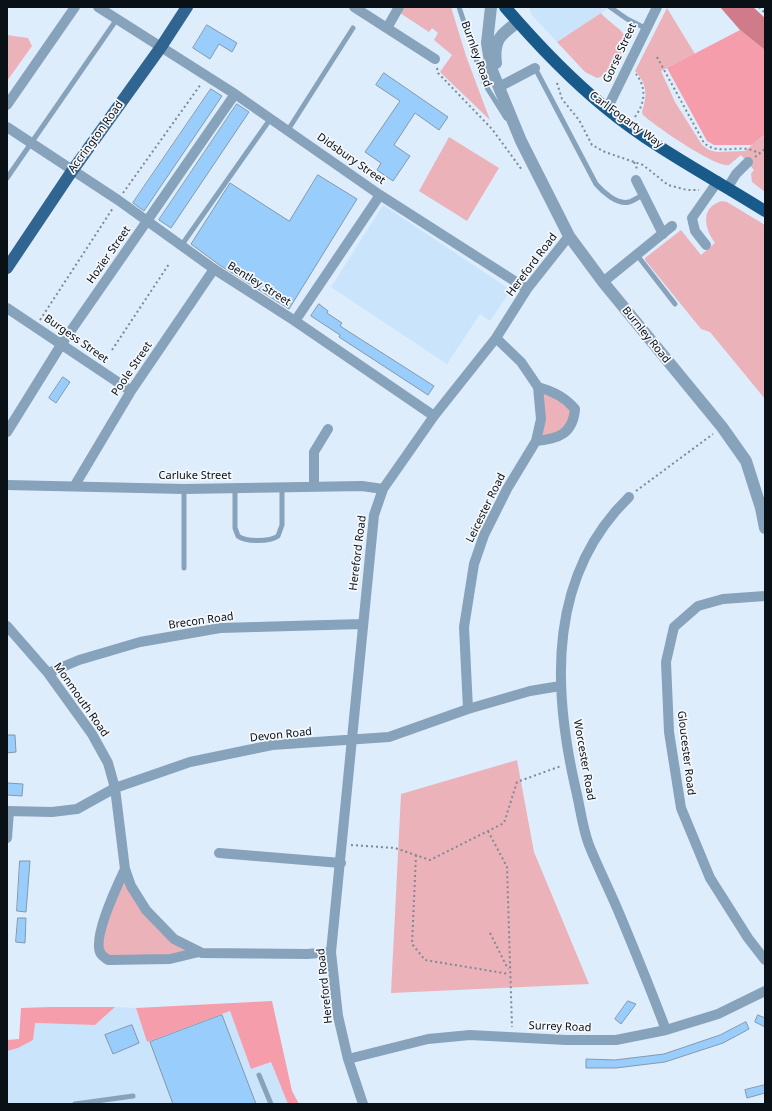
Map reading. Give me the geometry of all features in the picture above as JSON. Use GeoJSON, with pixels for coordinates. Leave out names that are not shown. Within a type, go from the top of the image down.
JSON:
{"type":"FeatureCollection","features":[{"type":"Feature","properties":{"kind":"highway","name":"Carl Fogarty Way"},"geometry":{"type":"LineString","coordinates":[[505,7],[531,38],[578,84],[607,109],[629,125],[765,211]]}},
{"type":"Feature","properties":{"kind":"main road","name":"Accrington Road"},"geometry":{"type":"LineString","coordinates":[[7,268],[72,171],[161,47],[187,7]]}},
{"type":"Feature","properties":{"kind":"street"},"geometry":{"type":"LineString","coordinates":[[7,105],[75,7]]}},
{"type":"Feature","properties":{"kind":"street","name":"Didsbury Street"},"geometry":{"type":"LineString","coordinates":[[98,7],[235,94],[380,195],[528,289]]}},
{"type":"Feature","properties":{"kind":"street"},"geometry":{"type":"LineString","coordinates":[[354,7],[435,60]]}},
{"type":"Feature","properties":{"kind":"street"},"geometry":{"type":"LineString","coordinates":[[387,28],[399,7]]}},
{"type":"Feature","properties":{"kind":"street","name":"Burnley Road"},"geometry":{"type":"LineString","coordinates":[[491,7],[487,43],[491,68],[521,141],[569,236],[603,282],[722,427],[746,461],[761,508],[765,528]]}},
{"type":"Feature","properties":{"kind":"street","name":"Gorse Street"},"geometry":{"type":"LineString","coordinates":[[607,109],[645,28],[657,7]]}},
{"type":"Feature","properties":{"kind":"street","name":"Burnley Road"},"geometry":{"type":"LineString","coordinates":[[499,87],[495,59],[496,43],[501,34],[518,22]]}},
{"type":"Feature","properties":{"kind":"street"},"geometry":{"type":"LineString","coordinates":[[499,87],[535,68]]}},
{"type":"Feature","properties":{"kind":"street","name":"Hozier Street"},"geometry":{"type":"LineString","coordinates":[[7,432],[61,345],[235,94]]}},
{"type":"Feature","properties":{"kind":"street","name":"Bentley Street"},"geometry":{"type":"LineString","coordinates":[[7,127],[118,200],[214,269],[295,321],[434,416]]}},
{"type":"Feature","properties":{"kind":"street"},"geometry":{"type":"LineString","coordinates":[[706,245],[695,231],[692,218],[723,184],[748,162]]}},
{"type":"Feature","properties":{"kind":"street"},"geometry":{"type":"LineString","coordinates":[[636,180],[663,234]]}},
{"type":"Feature","properties":{"kind":"street"},"geometry":{"type":"LineString","coordinates":[[295,321],[380,195]]}},
{"type":"Feature","properties":{"kind":"street"},"geometry":{"type":"LineString","coordinates":[[603,282],[672,226]]}},
{"type":"Feature","properties":{"kind":"street","name":"Hereford Road"},"geometry":{"type":"LineString","coordinates":[[363,1104],[348,1059],[338,1016],[332,952],[354,740],[362,624],[374,515],[383,488],[434,416],[496,338],[528,289],[569,236]]}},
{"type":"Feature","properties":{"kind":"street","name":"Poole Street"},"geometry":{"type":"LineString","coordinates":[[75,485],[131,391],[214,269]]}},
{"type":"Feature","properties":{"kind":"street","name":"Burgess Street"},"geometry":{"type":"LineString","coordinates":[[7,308],[131,391]]}},
{"type":"Feature","properties":{"kind":"street"},"geometry":{"type":"LineString","coordinates":[[496,338],[521,362],[538,387],[568,400],[575,409],[574,420],[570,429],[554,439],[536,441]]}},
{"type":"Feature","properties":{"kind":"street","name":"Leicester Road"},"geometry":{"type":"LineString","coordinates":[[468,709],[464,627],[474,564],[484,535],[507,489],[536,441],[540,419],[538,387]]}},
{"type":"Feature","properties":{"kind":"street"},"geometry":{"type":"LineString","coordinates":[[314,486],[314,452],[328,429]]}},
{"type":"Feature","properties":{"kind":"street","name":"Carluke Street"},"geometry":{"type":"LineString","coordinates":[[7,485],[184,488],[362,486],[383,488]]}},
{"type":"Feature","properties":{"kind":"street","name":"Worcester Road"},"geometry":{"type":"LineString","coordinates":[[630,497],[602,528],[582,562],[570,596],[563,641],[560,686],[570,762],[589,844],[622,920],[666,1030]]}},
{"type":"Feature","properties":{"kind":"street","name":"Gloucester Road"},"geometry":{"type":"LineString","coordinates":[[765,596],[723,600],[698,606],[674,627],[666,662],[669,732],[681,808],[710,878],[748,938],[765,960]]}},
{"type":"Feature","properties":{"kind":"street","name":"Brecon Road"},"geometry":{"type":"LineString","coordinates":[[48,673],[79,660],[140,642],[220,628],[362,624]]}},
{"type":"Feature","properties":{"kind":"street","name":"Monmouth Road"},"geometry":{"type":"LineString","coordinates":[[7,626],[48,673],[92,734],[108,764],[115,788],[125,870],[131,886],[146,910],[174,939],[202,953],[300,954],[332,952]]}},
{"type":"Feature","properties":{"kind":"street","name":"Devon Road"},"geometry":{"type":"LineString","coordinates":[[7,838],[8,811],[52,812],[77,810],[115,788],[198,760],[272,745],[389,737],[468,709],[530,691],[560,686]]}},
{"type":"Feature","properties":{"kind":"street"},"geometry":{"type":"LineString","coordinates":[[219,853],[341,863]]}},
{"type":"Feature","properties":{"kind":"street","name":"Monmouth Road"},"geometry":{"type":"LineString","coordinates":[[125,870],[111,897],[98,943],[100,954],[108,960],[170,959],[198,952]]}},
{"type":"Feature","properties":{"kind":"street","name":"Surrey Road"},"geometry":{"type":"LineString","coordinates":[[348,1059],[428,1039],[470,1035],[616,1040],[666,1030],[718,1014],[765,991]]}},
{"type":"Feature","properties":{"kind":"lane","name":"Burnley Road"},"geometry":{"type":"LineString","coordinates":[[459,7],[484,82],[521,141]]}},
{"type":"Feature","properties":{"kind":"lane"},"geometry":{"type":"LineString","coordinates":[[610,7],[627,19],[645,28]]}},
{"type":"Feature","properties":{"kind":"lane"},"geometry":{"type":"LineString","coordinates":[[7,178],[117,19]]}},
{"type":"Feature","properties":{"kind":"lane"},"geometry":{"type":"LineString","coordinates":[[288,130],[354,28]]}},
{"type":"Feature","properties":{"kind":"lane"},"geometry":{"type":"LineString","coordinates":[[535,68],[596,184],[608,195],[623,203],[643,195]]}},
{"type":"Feature","properties":{"kind":"lane"},"geometry":{"type":"LineString","coordinates":[[181,246],[271,118]]}},
{"type":"Feature","properties":{"kind":"lane"},"geometry":{"type":"LineString","coordinates":[[637,255],[675,304]]}},
{"type":"Feature","properties":{"kind":"lane"},"geometry":{"type":"LineString","coordinates":[[235,488],[235,528],[238,536],[245,539],[272,540],[278,536],[282,525],[282,487]]}},
{"type":"Feature","properties":{"kind":"lane"},"geometry":{"type":"LineString","coordinates":[[184,488],[184,568]]}},
{"type":"Feature","properties":{"kind":"lane"},"geometry":{"type":"LineString","coordinates":[[259,1075],[271,1104]]}},
{"type":"Feature","properties":{"kind":"lane"},"geometry":{"type":"LineString","coordinates":[[75,1104],[133,1096]]}},
{"type":"Feature","properties":{"kind":"path"},"geometry":{"type":"LineString","coordinates":[[759,7],[765,13]]}},
{"type":"Feature","properties":{"kind":"path"},"geometry":{"type":"LineString","coordinates":[[657,57],[704,143],[710,148],[716,150],[748,149],[760,153]]}},
{"type":"Feature","properties":{"kind":"path"},"geometry":{"type":"LineString","coordinates":[[435,60],[438,73],[492,129],[525,174]]}},
{"type":"Feature","properties":{"kind":"path"},"geometry":{"type":"LineString","coordinates":[[626,68],[637,75],[644,89],[643,104],[629,125]]}},
{"type":"Feature","properties":{"kind":"path"},"geometry":{"type":"LineString","coordinates":[[36,326],[118,200],[206,76]]}},
{"type":"Feature","properties":{"kind":"path"},"geometry":{"type":"LineString","coordinates":[[557,83],[562,99],[580,120],[592,145],[605,152],[643,165],[668,185],[687,190],[699,190]]}},
{"type":"Feature","properties":{"kind":"path"},"geometry":{"type":"LineString","coordinates":[[112,350],[169,264]]}},
{"type":"Feature","properties":{"kind":"path"},"geometry":{"type":"LineString","coordinates":[[630,497],[656,475],[722,427]]}},
{"type":"Feature","properties":{"kind":"path"},"geometry":{"type":"LineString","coordinates":[[343,845],[395,848],[430,860],[504,823],[517,782],[570,762]]}},
{"type":"Feature","properties":{"kind":"path"},"geometry":{"type":"LineString","coordinates":[[488,832],[507,867],[511,945],[509,974],[513,1037]]}},
{"type":"Feature","properties":{"kind":"path"},"geometry":{"type":"LineString","coordinates":[[416,855],[412,944],[425,960],[509,974]]}},
{"type":"Feature","properties":{"kind":"path"},"geometry":{"type":"LineString","coordinates":[[490,933],[509,970]]}},
{"type":"Feature","properties":{"kind":"shaded area"},"geometry":{"type":"Polygon","coordinates":[[[404,7],[451,7],[466,56],[490,120],[440,72],[452,55],[434,40],[438,33],[432,28],[429,32],[400,13],[404,7]]]}},
{"type":"Feature","properties":{"kind":"shaded area"},"geometry":{"type":"Polygon","coordinates":[[[529,7],[610,7],[557,42],[531,14],[529,7]]]}},
{"type":"Feature","properties":{"kind":"shaded area"},"geometry":{"type":"Polygon","coordinates":[[[720,7],[753,7],[765,18],[765,50],[740,30],[720,7]]]}},
{"type":"Feature","properties":{"kind":"shaded area"},"geometry":{"type":"Polygon","coordinates":[[[667,8],[695,54],[661,71],[675,102],[702,145],[709,150],[717,152],[745,151],[765,134],[765,192],[752,182],[751,174],[754,170],[741,155],[729,165],[712,160],[672,136],[643,115],[642,112],[645,101],[645,91],[642,81],[635,71],[667,8]]]}},
{"type":"Feature","properties":{"kind":"shaded area"},"geometry":{"type":"Polygon","coordinates":[[[601,13],[624,34],[627,41],[623,52],[612,69],[597,78],[585,72],[557,42],[601,13]]]}},
{"type":"Feature","properties":{"kind":"shaded area"},"geometry":{"type":"Polygon","coordinates":[[[740,30],[765,50],[765,134],[752,145],[714,145],[707,141],[667,68],[740,30]]]}},
{"type":"Feature","properties":{"kind":"shaded area"},"geometry":{"type":"Polygon","coordinates":[[[7,35],[28,38],[32,46],[7,81],[7,35]]]}},
{"type":"Feature","properties":{"kind":"shaded area"},"geometry":{"type":"Polygon","coordinates":[[[449,137],[499,168],[467,221],[419,191],[449,137]]]}},
{"type":"Feature","properties":{"kind":"shaded area"},"geometry":{"type":"Polygon","coordinates":[[[722,201],[727,202],[765,225],[765,399],[710,332],[701,329],[645,260],[645,258],[681,230],[701,255],[715,243],[708,231],[706,219],[707,213],[715,204],[722,201]]]}},
{"type":"Feature","properties":{"kind":"shaded area"},"geometry":{"type":"Polygon","coordinates":[[[383,205],[511,290],[490,321],[480,314],[447,364],[331,287],[383,205]]]}},
{"type":"Feature","properties":{"kind":"shaded area"},"geometry":{"type":"Polygon","coordinates":[[[538,387],[575,409],[570,429],[536,441],[538,387]]]}},
{"type":"Feature","properties":{"kind":"shaded area"},"geometry":{"type":"Polygon","coordinates":[[[517,760],[534,852],[589,984],[391,993],[401,794],[517,760]]]}},
{"type":"Feature","properties":{"kind":"shaded area"},"geometry":{"type":"Polygon","coordinates":[[[125,869],[131,886],[174,939],[199,952],[108,960],[100,954],[111,897],[125,869]]]}},
{"type":"Feature","properties":{"kind":"shaded area"},"geometry":{"type":"Polygon","coordinates":[[[272,1001],[292,1091],[299,1104],[288,1104],[271,1062],[251,1069],[230,1011],[147,1042],[136,1008],[272,1001]]]}},
{"type":"Feature","properties":{"kind":"shaded area"},"geometry":{"type":"Polygon","coordinates":[[[115,1007],[136,1008],[147,1042],[230,1011],[251,1069],[271,1062],[288,1104],[7,1104],[7,1051],[18,1048],[35,1023],[95,1025],[115,1007]]]}},
{"type":"Feature","properties":{"kind":"shaded area"},"geometry":{"type":"Polygon","coordinates":[[[115,1007],[95,1025],[35,1023],[33,1040],[18,1048],[7,1051],[7,1040],[19,1039],[21,1008],[115,1007]]]}},
{"type":"Feature","properties":{"kind":"building"},"geometry":{"type":"Polygon","coordinates":[[[207,25],[237,43],[232,52],[219,44],[210,59],[193,48],[207,25]]]}},
{"type":"Feature","properties":{"kind":"building"},"geometry":{"type":"Polygon","coordinates":[[[384,73],[448,117],[439,130],[415,113],[394,145],[410,156],[393,181],[377,170],[381,163],[365,152],[400,101],[376,85],[384,73]]]}},
{"type":"Feature","properties":{"kind":"building"},"geometry":{"type":"Polygon","coordinates":[[[211,89],[222,96],[144,211],[133,203],[211,89]]]}},
{"type":"Feature","properties":{"kind":"building"},"geometry":{"type":"Polygon","coordinates":[[[237,104],[249,112],[171,228],[159,220],[237,104]]]}},
{"type":"Feature","properties":{"kind":"building"},"geometry":{"type":"Polygon","coordinates":[[[318,175],[357,199],[289,309],[218,264],[191,244],[230,183],[289,221],[318,175]]]}},
{"type":"Feature","properties":{"kind":"building"},"geometry":{"type":"Polygon","coordinates":[[[319,304],[328,311],[327,313],[342,323],[340,326],[434,386],[428,395],[339,337],[340,335],[311,316],[319,304]]]}},
{"type":"Feature","properties":{"kind":"building"},"geometry":{"type":"Polygon","coordinates":[[[63,377],[70,382],[56,403],[49,398],[63,377]]]}},
{"type":"Feature","properties":{"kind":"building"},"geometry":{"type":"Polygon","coordinates":[[[7,735],[15,735],[16,752],[7,753],[7,735]]]}},
{"type":"Feature","properties":{"kind":"building"},"geometry":{"type":"Polygon","coordinates":[[[7,783],[23,784],[22,796],[7,795],[7,783]]]}},
{"type":"Feature","properties":{"kind":"building"},"geometry":{"type":"Polygon","coordinates":[[[20,861],[30,861],[26,912],[17,911],[20,861]]]}},
{"type":"Feature","properties":{"kind":"building"},"geometry":{"type":"Polygon","coordinates":[[[18,918],[26,918],[25,943],[16,942],[18,918]]]}},
{"type":"Feature","properties":{"kind":"building"},"geometry":{"type":"Polygon","coordinates":[[[628,1001],[636,1004],[621,1024],[615,1019],[628,1001]]]}},
{"type":"Feature","properties":{"kind":"building"},"geometry":{"type":"Polygon","coordinates":[[[222,1015],[256,1104],[173,1104],[150,1042],[222,1015]]]}},
{"type":"Feature","properties":{"kind":"building"},"geometry":{"type":"Polygon","coordinates":[[[758,1015],[765,1018],[765,1027],[755,1022],[758,1015]]]}},
{"type":"Feature","properties":{"kind":"building"},"geometry":{"type":"Polygon","coordinates":[[[746,1022],[749,1029],[723,1043],[665,1062],[616,1068],[586,1068],[586,1059],[615,1060],[664,1054],[720,1035],[746,1022]]]}},
{"type":"Feature","properties":{"kind":"building"},"geometry":{"type":"Polygon","coordinates":[[[132,1025],[139,1043],[113,1054],[105,1035],[132,1025]]]}},
{"type":"Feature","properties":{"kind":"building"},"geometry":{"type":"Polygon","coordinates":[[[765,1085],[765,1093],[747,1098],[745,1090],[765,1085]]]}}]}
